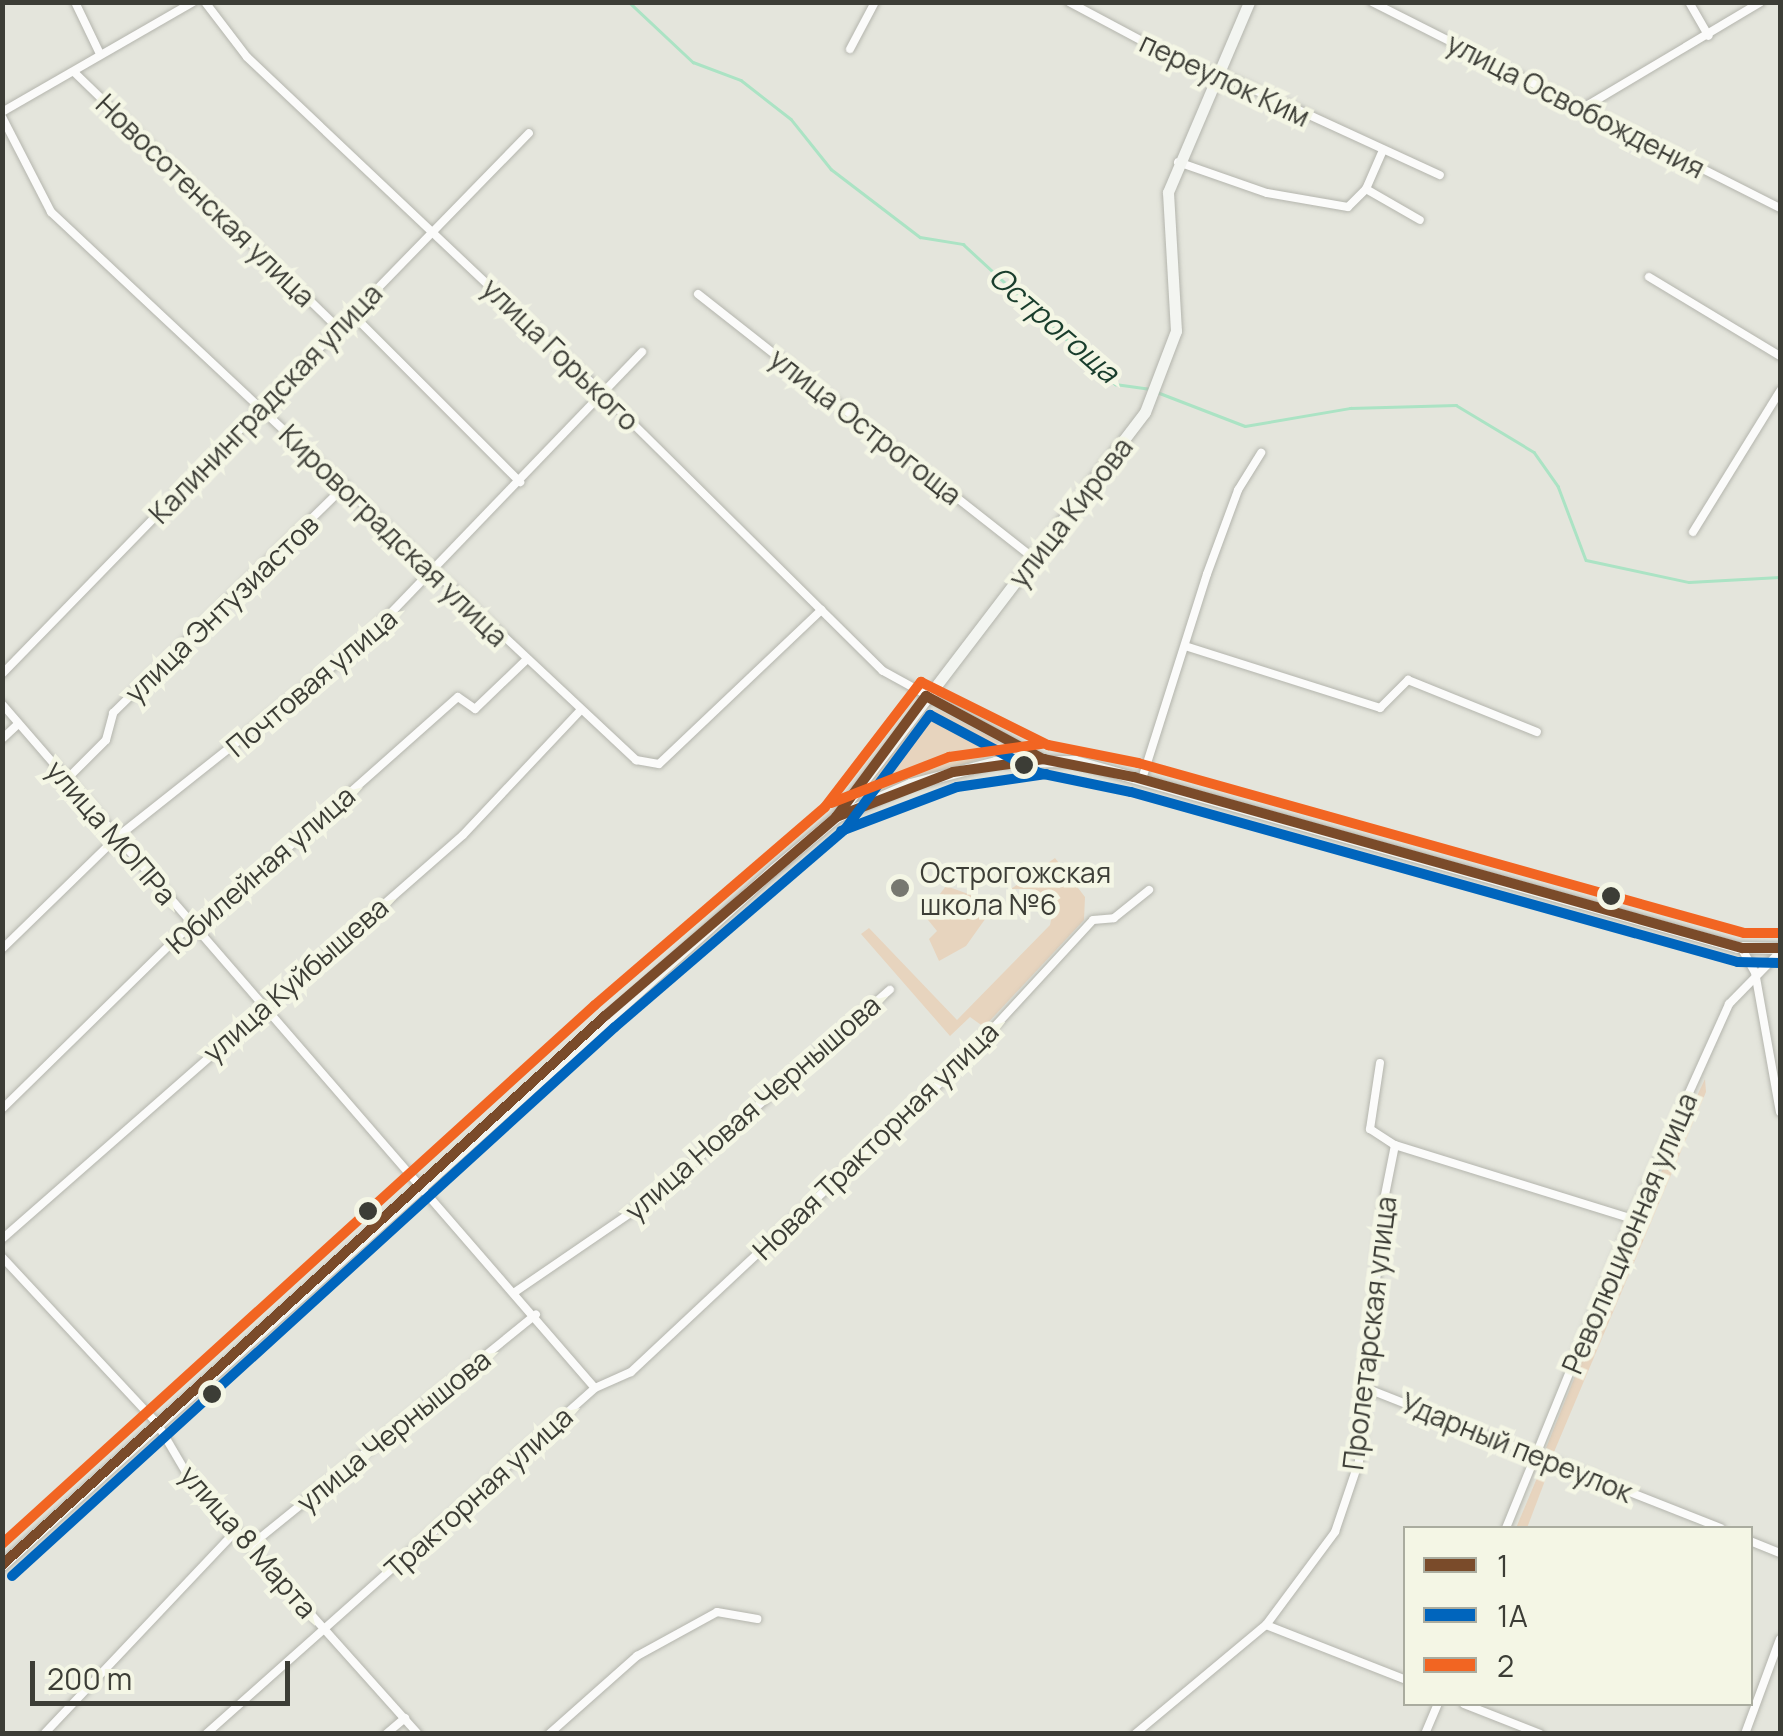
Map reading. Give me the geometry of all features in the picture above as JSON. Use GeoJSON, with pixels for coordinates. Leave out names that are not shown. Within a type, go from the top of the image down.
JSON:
{"type":"FeatureCollection","features":[{"type":"Feature","properties":{"kind":"main road","name":"улица Кирова"},"geometry":{"type":"LineString","coordinates":[[836,817],[1144,412],[1164,372],[1177,316],[1166,221],[1178,162],[1249,2]]}},
{"type":"Feature","properties":{"kind":"main road"},"geometry":{"type":"LineString","coordinates":[[2,1565],[836,817],[952,772],[1043,758],[1142,779],[1742,948],[1780,950]]}},
{"type":"Feature","properties":{"kind":"street","name":"Новосотенская улица"},"geometry":{"type":"LineString","coordinates":[[75,2],[100,54]]}},
{"type":"Feature","properties":{"kind":"street"},"geometry":{"type":"LineString","coordinates":[[2,115],[193,2]]}},
{"type":"Feature","properties":{"kind":"street","name":"улица Горького"},"geometry":{"type":"LineString","coordinates":[[206,2],[247,57],[602,393],[883,671],[1043,758]]}},
{"type":"Feature","properties":{"kind":"street"},"geometry":{"type":"LineString","coordinates":[[850,49],[875,2]]}},
{"type":"Feature","properties":{"kind":"street","name":"переулок Ким"},"geometry":{"type":"LineString","coordinates":[[1069,2],[1189,66],[1220,74],[1440,175]]}},
{"type":"Feature","properties":{"kind":"street","name":"улица Освобождения"},"geometry":{"type":"LineString","coordinates":[[1372,2],[1780,208]]}},
{"type":"Feature","properties":{"kind":"street"},"geometry":{"type":"LineString","coordinates":[[1689,2],[1709,36]]}},
{"type":"Feature","properties":{"kind":"street"},"geometry":{"type":"LineString","coordinates":[[1583,108],[1761,2]]}},
{"type":"Feature","properties":{"kind":"street","name":"Новосотенская улица"},"geometry":{"type":"LineString","coordinates":[[74,72],[339,329]]}},
{"type":"Feature","properties":{"kind":"street","name":"Кировоградская улица"},"geometry":{"type":"LineString","coordinates":[[2,115],[50,212],[436,571],[579,712],[636,760],[659,764],[821,610]]}},
{"type":"Feature","properties":{"kind":"street","name":"Калининградская улица"},"geometry":{"type":"LineString","coordinates":[[2,674],[529,133]]}},
{"type":"Feature","properties":{"kind":"street"},"geometry":{"type":"LineString","coordinates":[[1178,162],[1267,193],[1348,206],[1366,188],[1383,150]]}},
{"type":"Feature","properties":{"kind":"street"},"geometry":{"type":"LineString","coordinates":[[1366,188],[1420,220]]}},
{"type":"Feature","properties":{"kind":"street"},"geometry":{"type":"LineString","coordinates":[[1649,277],[1780,356]]}},
{"type":"Feature","properties":{"kind":"street","name":"улица Острогоща"},"geometry":{"type":"LineString","coordinates":[[698,294],[1033,558]]}},
{"type":"Feature","properties":{"kind":"street","name":"Новосотенская улица"},"geometry":{"type":"LineString","coordinates":[[352,314],[520,482]]}},
{"type":"Feature","properties":{"kind":"street","name":"Почтовая улица"},"geometry":{"type":"LineString","coordinates":[[2,949],[116,838],[362,643],[436,571],[642,352]]}},
{"type":"Feature","properties":{"kind":"street"},"geometry":{"type":"LineString","coordinates":[[1693,532],[1780,391]]}},
{"type":"Feature","properties":{"kind":"street"},"geometry":{"type":"LineString","coordinates":[[1142,779],[1238,490],[1261,453]]}},
{"type":"Feature","properties":{"kind":"street","name":"улица Энтузиастов"},"geometry":{"type":"LineString","coordinates":[[67,779],[106,740],[113,713],[345,486]]}},
{"type":"Feature","properties":{"kind":"street"},"geometry":{"type":"LineString","coordinates":[[1185,646],[1380,708],[1408,680],[1538,732]]}},
{"type":"Feature","properties":{"kind":"street","name":"Юбилейная улица"},"geometry":{"type":"LineString","coordinates":[[2,1109],[194,926],[458,696],[475,709],[525,661]]}},
{"type":"Feature","properties":{"kind":"street","name":"улица МОПРа"},"geometry":{"type":"LineString","coordinates":[[2,704],[116,838],[424,1183]]}},
{"type":"Feature","properties":{"kind":"street","name":"улица Куйбышева"},"geometry":{"type":"LineString","coordinates":[[2,1239],[264,1003],[463,835],[579,712]]}},
{"type":"Feature","properties":{"kind":"street"},"geometry":{"type":"LineString","coordinates":[[2,738],[18,724]]}},
{"type":"Feature","properties":{"kind":"street","name":"Новая Тракторная улица"},"geometry":{"type":"LineString","coordinates":[[595,1388],[632,1372],[962,1062],[1093,920],[1114,918],[1149,890]]}},
{"type":"Feature","properties":{"kind":"street"},"geometry":{"type":"LineString","coordinates":[[1742,948],[1755,972],[1780,1112]]}},
{"type":"Feature","properties":{"kind":"street"},"geometry":{"type":"LineString","coordinates":[[1755,972],[1780,950]]}},
{"type":"Feature","properties":{"kind":"street"},"geometry":{"type":"LineString","coordinates":[[1755,972],[1761,952]]}},
{"type":"Feature","properties":{"kind":"street","name":"Революционная улица"},"geometry":{"type":"LineString","coordinates":[[1507,1526],[1632,1219],[1729,1004],[1755,972]]}},
{"type":"Feature","properties":{"kind":"street","name":"улица Новая Чернышова"},"geometry":{"type":"LineString","coordinates":[[515,1292],[654,1196],[890,990]]}},
{"type":"Feature","properties":{"kind":"street"},"geometry":{"type":"LineString","coordinates":[[1380,1063],[1370,1130],[1395,1146],[1632,1219]]}},
{"type":"Feature","properties":{"kind":"street","name":"Пролетарская улица"},"geometry":{"type":"LineString","coordinates":[[1134,1734],[1266,1625],[1335,1532],[1359,1460],[1382,1205],[1395,1146]]}},
{"type":"Feature","properties":{"kind":"street","name":"Тракторная улица"},"geometry":{"type":"LineString","coordinates":[[206,1734],[595,1388],[424,1183]]}},
{"type":"Feature","properties":{"kind":"street","name":"улица 8 Марта"},"geometry":{"type":"LineString","coordinates":[[2,1257],[157,1423],[190,1480],[418,1734]]}},
{"type":"Feature","properties":{"kind":"street","name":"улица Чернышова"},"geometry":{"type":"LineString","coordinates":[[250,1546],[536,1314]]}},
{"type":"Feature","properties":{"kind":"street","name":"Ударный переулок"},"geometry":{"type":"LineString","coordinates":[[1368,1388],[1716,1526]]}},
{"type":"Feature","properties":{"kind":"street"},"geometry":{"type":"LineString","coordinates":[[44,1734],[236,1531]]}},
{"type":"Feature","properties":{"kind":"street"},"geometry":{"type":"LineString","coordinates":[[1753,1541],[1780,1553]]}},
{"type":"Feature","properties":{"kind":"street"},"geometry":{"type":"LineString","coordinates":[[549,1734],[637,1656],[666,1646],[717,1612],[757,1618]]}},
{"type":"Feature","properties":{"kind":"street"},"geometry":{"type":"LineString","coordinates":[[1266,1625],[1403,1679]]}},
{"type":"Feature","properties":{"kind":"street"},"geometry":{"type":"LineString","coordinates":[[1745,1734],[1780,1639]]}},
{"type":"Feature","properties":{"kind":"street"},"geometry":{"type":"LineString","coordinates":[[1425,1734],[1437,1706]]}},
{"type":"Feature","properties":{"kind":"street"},"geometry":{"type":"LineString","coordinates":[[1469,1706],[1540,1734]]}},
{"type":"Feature","properties":{"kind":"street"},"geometry":{"type":"LineString","coordinates":[[386,1734],[405,1718]]}},
{"type":"Feature","properties":{"kind":"shaded area"},"geometry":{"type":"Polygon","coordinates":[[[927,710],[939,710],[999,742],[996,754],[855,799],[927,710]]]}},
{"type":"Feature","properties":{"kind":"shaded area"},"geometry":{"type":"Polygon","coordinates":[[[1055,858],[1085,897],[1084,920],[984,1027],[970,1017],[950,1036],[861,934],[869,928],[957,1020],[1050,925],[1053,911],[1032,889],[1011,889],[1055,858]]]}},
{"type":"Feature","properties":{"kind":"shaded area"},"geometry":{"type":"Polygon","coordinates":[[[946,886],[974,896],[988,915],[966,946],[939,961],[929,939],[937,931],[924,915],[946,886]]]}},
{"type":"Feature","properties":{"kind":"shaded area"},"geometry":{"type":"Polygon","coordinates":[[[1705,1079],[1706,1092],[1554,1452],[1546,1448],[1637,1223],[1705,1079]]]}},
{"type":"Feature","properties":{"kind":"shaded area"},"geometry":{"type":"Polygon","coordinates":[[[1542,1466],[1549,1470],[1528,1526],[1517,1526],[1542,1466]]]}},
{"type":"Feature","properties":{"kind":"waterway","name":"Острогоща"},"geometry":{"type":"LineString","coordinates":[[629,2],[693,62],[741,80],[791,119],[831,169],[920,237],[963,244],[1115,384],[1149,389]]}},
{"type":"Feature","properties":{"kind":"waterway","name":"Острогоща"},"geometry":{"type":"LineString","coordinates":[[1157,392],[1245,426],[1350,408],[1456,405],[1534,452],[1558,486],[1586,560],[1689,582],[1780,577]]}},
{"type":"Feature","properties":{"kind":"transit line","name":"2"},"geometry":{"type":"LineString","coordinates":[[2,1544],[595,1005],[825,807],[921,682],[1048,745],[1138,763],[1744,933],[1780,933]]}},
{"type":"Feature","properties":{"kind":"transit line","name":"1"},"geometry":{"type":"LineString","coordinates":[[2,1565],[605,1016],[836,817],[926,696],[1043,759],[1134,777],[1742,948],[1780,948]]}},
{"type":"Feature","properties":{"kind":"transit line","name":"1А"},"geometry":{"type":"LineString","coordinates":[[12,1576],[615,1027],[846,828],[930,715],[1039,773],[1131,792],[1738,962],[1780,963]]}},
{"type":"Feature","properties":{"kind":"transit line","name":"2"},"geometry":{"type":"LineString","coordinates":[[831,803],[949,757],[1042,744]]}},
{"type":"Feature","properties":{"kind":"transit line","name":"1"},"geometry":{"type":"LineString","coordinates":[[836,817],[953,772],[1044,759]]}},
{"type":"Feature","properties":{"kind":"transit line","name":"1А"},"geometry":{"type":"LineString","coordinates":[[841,831],[957,787],[1046,774]]}},
{"type":"Feature","properties":{"kind":"place","name":"Острогожская школа №6"},"geometry":{"type":"Point","coordinates":[900,888]}}]}
